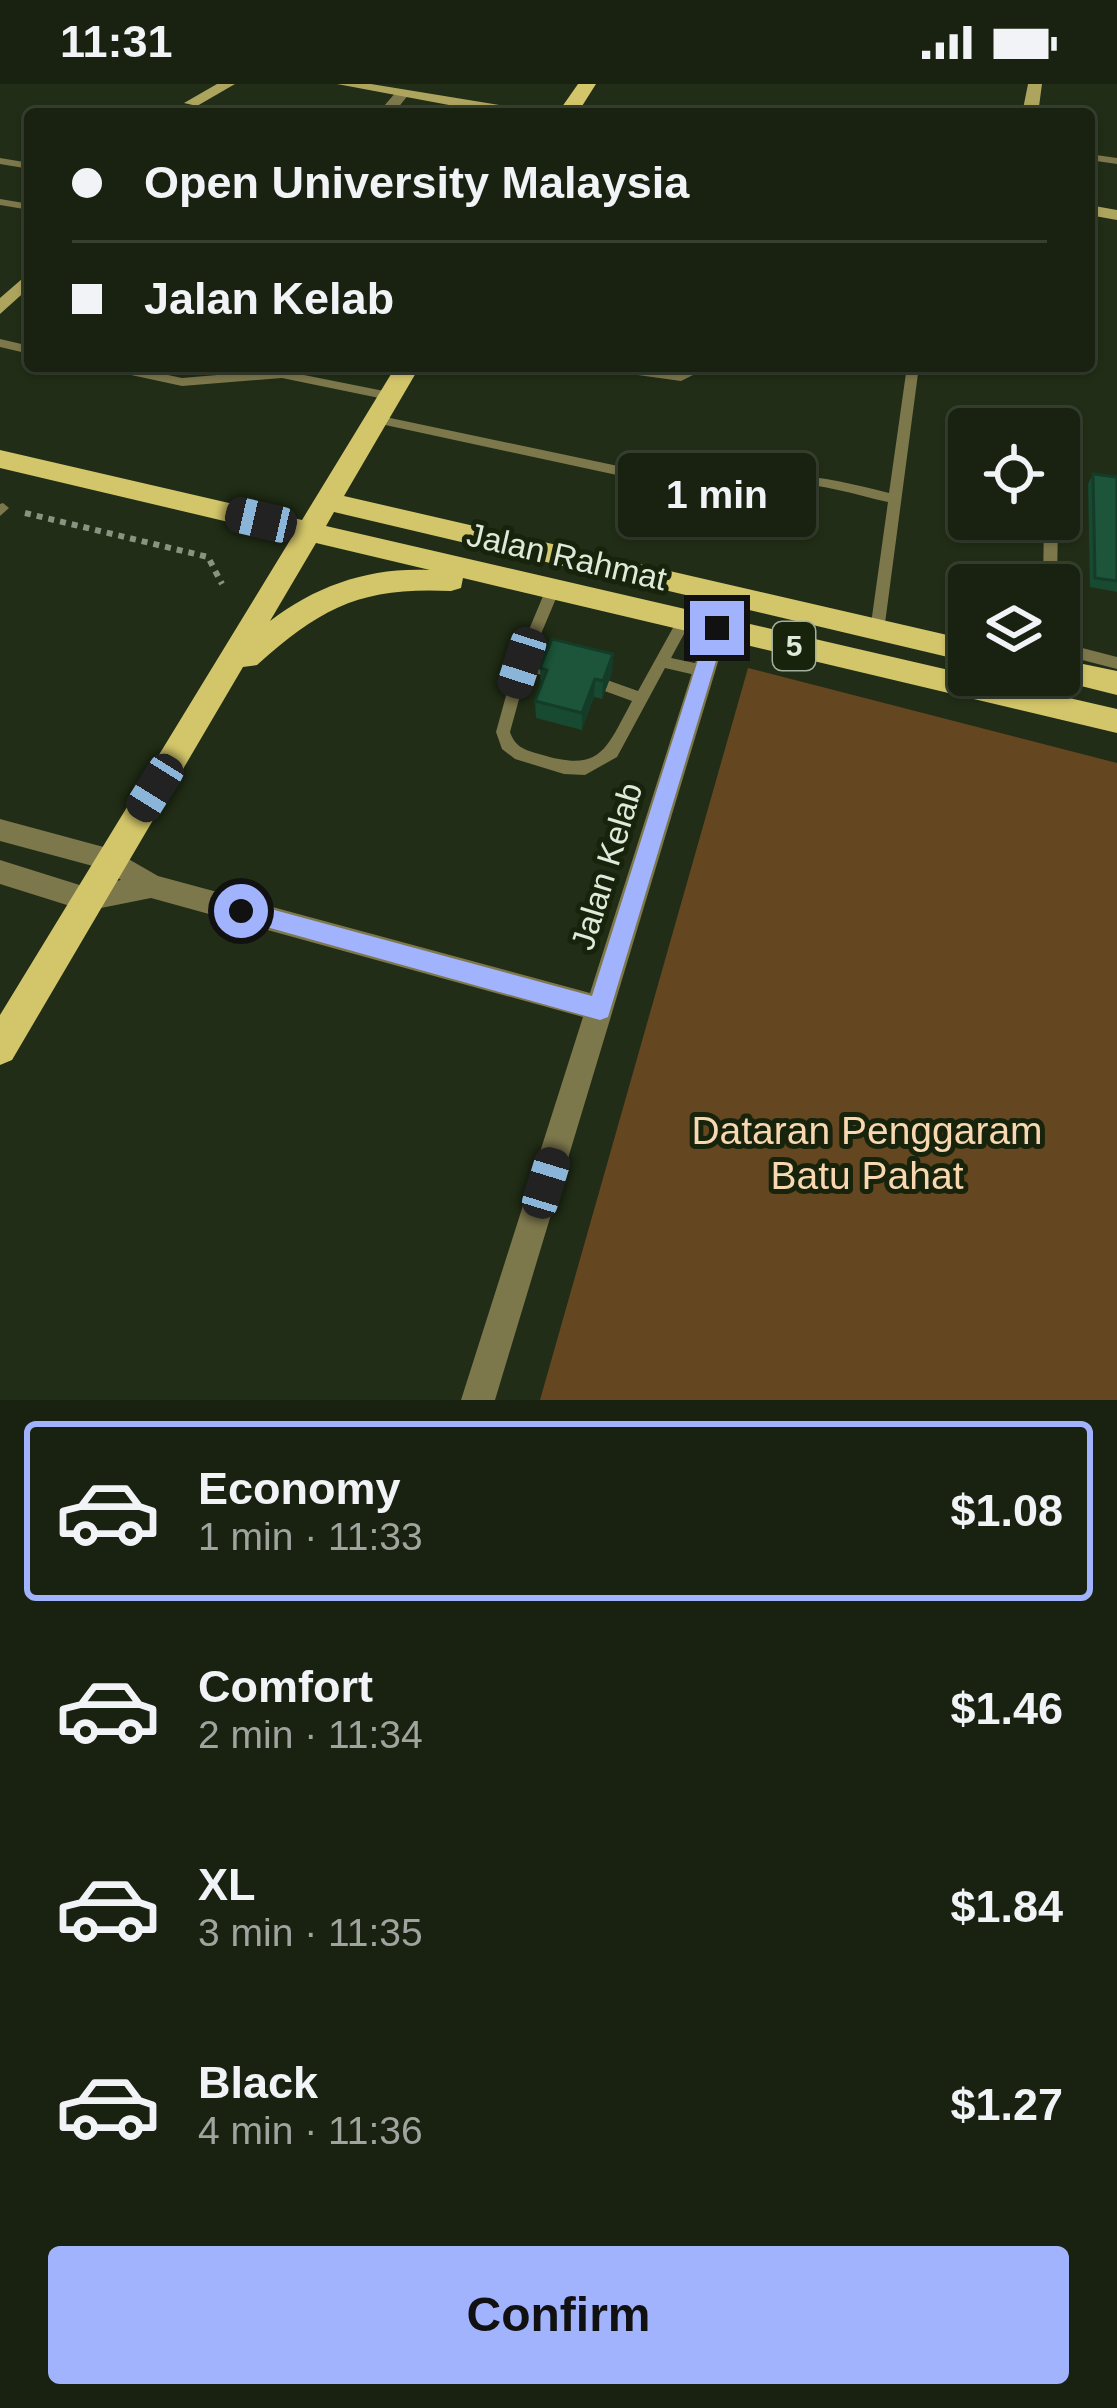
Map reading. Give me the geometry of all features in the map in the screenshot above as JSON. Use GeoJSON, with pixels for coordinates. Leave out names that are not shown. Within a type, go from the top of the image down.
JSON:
{"type":"FeatureCollection","features":[{"type":"Feature","properties":{"kind":"main road"},"geometry":{"type":"LineString","coordinates":[[0,1048],[404,372]]}},
{"type":"Feature","properties":{"kind":"main road","name":"Jalan Rahmat"},"geometry":{"type":"LineString","coordinates":[[0,459],[1117,721]]}},
{"type":"Feature","properties":{"kind":"main road","name":"Jalan Rahmat"},"geometry":{"type":"LineString","coordinates":[[326,501],[948,646]]}},
{"type":"Feature","properties":{"kind":"main road"},"geometry":{"type":"LineString","coordinates":[[222,680],[309,604],[352,586],[405,577],[553,589]]}},
{"type":"Feature","properties":{"kind":"main road"},"geometry":{"type":"LineString","coordinates":[[1080,675],[1117,683]]}},
{"type":"Feature","properties":{"kind":"street"},"geometry":{"type":"LineString","coordinates":[[189,108],[228,84]]}},
{"type":"Feature","properties":{"kind":"street"},"geometry":{"type":"LineString","coordinates":[[344,84],[460,108]]}},
{"type":"Feature","properties":{"kind":"street"},"geometry":{"type":"LineString","coordinates":[[391,108],[402,94]]}},
{"type":"Feature","properties":{"kind":"street"},"geometry":{"type":"LineString","coordinates":[[0,308],[24,283]]}},
{"type":"Feature","properties":{"kind":"street","name":"Jalan Kelab"},"geometry":{"type":"LineString","coordinates":[[478,1400],[717,628]]}},
{"type":"Feature","properties":{"kind":"street"},"geometry":{"type":"LineString","coordinates":[[0,830],[111,860],[152,886],[600,1009]]}},
{"type":"Feature","properties":{"kind":"street"},"geometry":{"type":"LineString","coordinates":[[0,872],[86,899],[152,886]]}},
{"type":"Feature","properties":{"kind":"lane"},"geometry":{"type":"LineString","coordinates":[[136,372],[182,382],[268,372]]}},
{"type":"Feature","properties":{"kind":"lane"},"geometry":{"type":"LineString","coordinates":[[293,372],[389,396]]}},
{"type":"Feature","properties":{"kind":"lane"},"geometry":{"type":"LineString","coordinates":[[645,372],[681,377],[692,372]]}},
{"type":"Feature","properties":{"kind":"lane"},"geometry":{"type":"LineString","coordinates":[[877,631],[912,372]]}},
{"type":"Feature","properties":{"kind":"lane"},"geometry":{"type":"LineString","coordinates":[[376,419],[728,494],[749,482],[784,476],[895,499]]}},
{"type":"Feature","properties":{"kind":"lane"},"geometry":{"type":"LineString","coordinates":[[553,589],[522,663],[503,732],[507,745],[520,755],[564,768],[585,770],[612,753],[685,621]]}},
{"type":"Feature","properties":{"kind":"lane"},"geometry":{"type":"LineString","coordinates":[[1080,653],[1117,663]]}},
{"type":"Feature","properties":{"kind":"lane"},"geometry":{"type":"LineString","coordinates":[[660,661],[704,671]]}},
{"type":"Feature","properties":{"kind":"lane"},"geometry":{"type":"LineString","coordinates":[[522,663],[547,670]]}},
{"type":"Feature","properties":{"kind":"lane"},"geometry":{"type":"LineString","coordinates":[[607,686],[641,698]]}},
{"type":"Feature","properties":{"kind":"path"},"geometry":{"type":"LineString","coordinates":[[2,510],[208,557],[222,584]]}},
{"type":"Feature","properties":{"kind":"green space","name":"Dataran Penggaram Batu Pahat"},"geometry":{"type":"Polygon","coordinates":[[[748,668],[1117,763],[1117,1400],[540,1400],[748,668]]]}},
{"type":"Feature","properties":{"kind":"building"},"geometry":{"type":"Polygon","coordinates":[[[1093,474],[1117,477],[1117,581],[1095,578],[1093,474]]]}},
{"type":"Feature","properties":{"kind":"building"},"geometry":{"type":"Polygon","coordinates":[[[552,639],[613,654],[603,681],[595,679],[582,713],[535,701],[547,670],[540,668],[552,639]]]}},
{"type":"Feature","properties":{"kind":"route"},"geometry":{"type":"LineString","coordinates":[[241,911],[600,1009],[717,628]]}}]}
